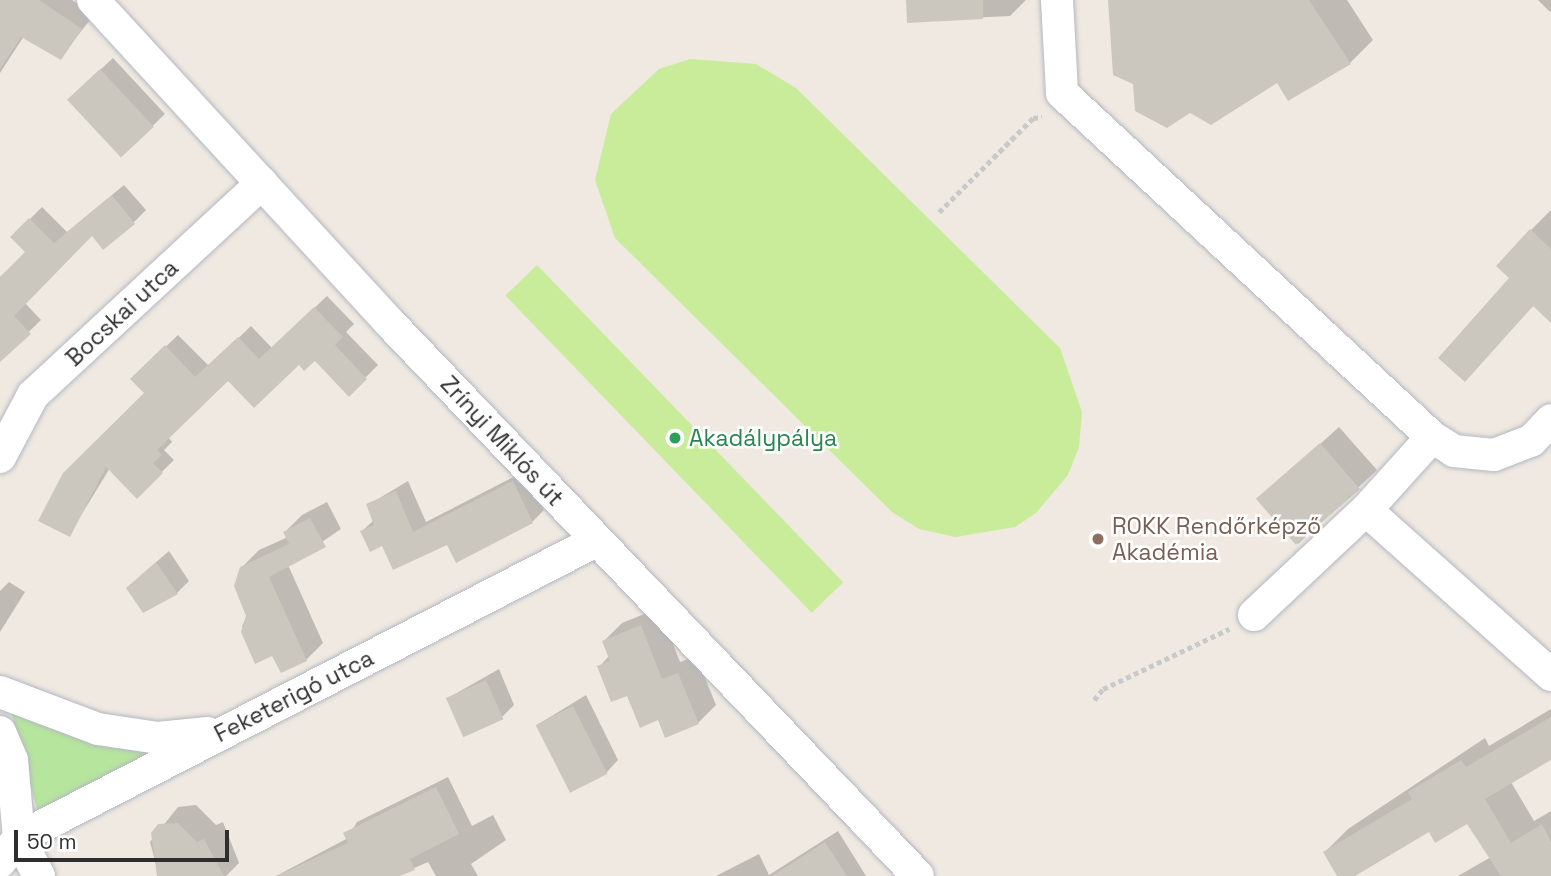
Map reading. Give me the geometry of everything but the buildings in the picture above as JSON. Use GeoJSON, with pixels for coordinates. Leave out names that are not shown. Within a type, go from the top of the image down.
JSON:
{"type":"FeatureCollection","features":[{"type":"Feature","properties":{"kind":"street","name":"Zrínyi Miklós út"},"geometry":{"type":"LineString","coordinates":[[93,0],[596,541],[918,876]]}},
{"type":"Feature","properties":{"kind":"street"},"geometry":{"type":"LineString","coordinates":[[1057,0],[1062,93],[1432,437],[1454,452],[1493,455],[1531,441],[1551,420]]}},
{"type":"Feature","properties":{"kind":"street","name":"Bocskai utca"},"geometry":{"type":"LineString","coordinates":[[0,457],[33,395],[262,183]]}},
{"type":"Feature","properties":{"kind":"street"},"geometry":{"type":"LineString","coordinates":[[1254,615],[1366,510],[1432,437]]}},
{"type":"Feature","properties":{"kind":"street"},"geometry":{"type":"LineString","coordinates":[[1366,510],[1551,675]]}},
{"type":"Feature","properties":{"kind":"street","name":"Feketerigó utca"},"geometry":{"type":"LineString","coordinates":[[10,850],[225,731],[596,541]]}},
{"type":"Feature","properties":{"kind":"street"},"geometry":{"type":"LineString","coordinates":[[0,692],[99,729],[158,738],[225,731]]}},
{"type":"Feature","properties":{"kind":"street"},"geometry":{"type":"LineString","coordinates":[[0,732],[12,760],[10,850],[39,876]]}},
{"type":"Feature","properties":{"kind":"path"},"geometry":{"type":"LineString","coordinates":[[939,212],[1033,118],[1082,114]]}},
{"type":"Feature","properties":{"kind":"path"},"geometry":{"type":"LineString","coordinates":[[1094,700],[1103,689],[1188,653],[1254,615]]}},
{"type":"Feature","properties":{"kind":"green space"},"geometry":{"type":"Polygon","coordinates":[[[690,59],[756,64],[796,88],[1060,348],[1082,412],[1079,447],[1068,475],[1036,513],[1015,527],[955,537],[919,529],[892,512],[615,238],[595,180],[611,114],[659,69],[690,59]]]}},
{"type":"Feature","properties":{"kind":"green space","name":"Akadálypálya"},"geometry":{"type":"Polygon","coordinates":[[[537,265],[843,582],[812,613],[505,296],[537,265]]]}},
{"type":"Feature","properties":{"kind":"green space"},"geometry":{"type":"Polygon","coordinates":[[[11,712],[140,746],[144,752],[141,760],[38,813],[11,712]]]}},
{"type":"Feature","properties":{"kind":"place","name":"Akadálypálya"},"geometry":{"type":"Point","coordinates":[675,438]}},
{"type":"Feature","properties":{"kind":"place","name":"ROKK Rendőrképző Akadémia"},"geometry":{"type":"Point","coordinates":[1098,539]}}]}
